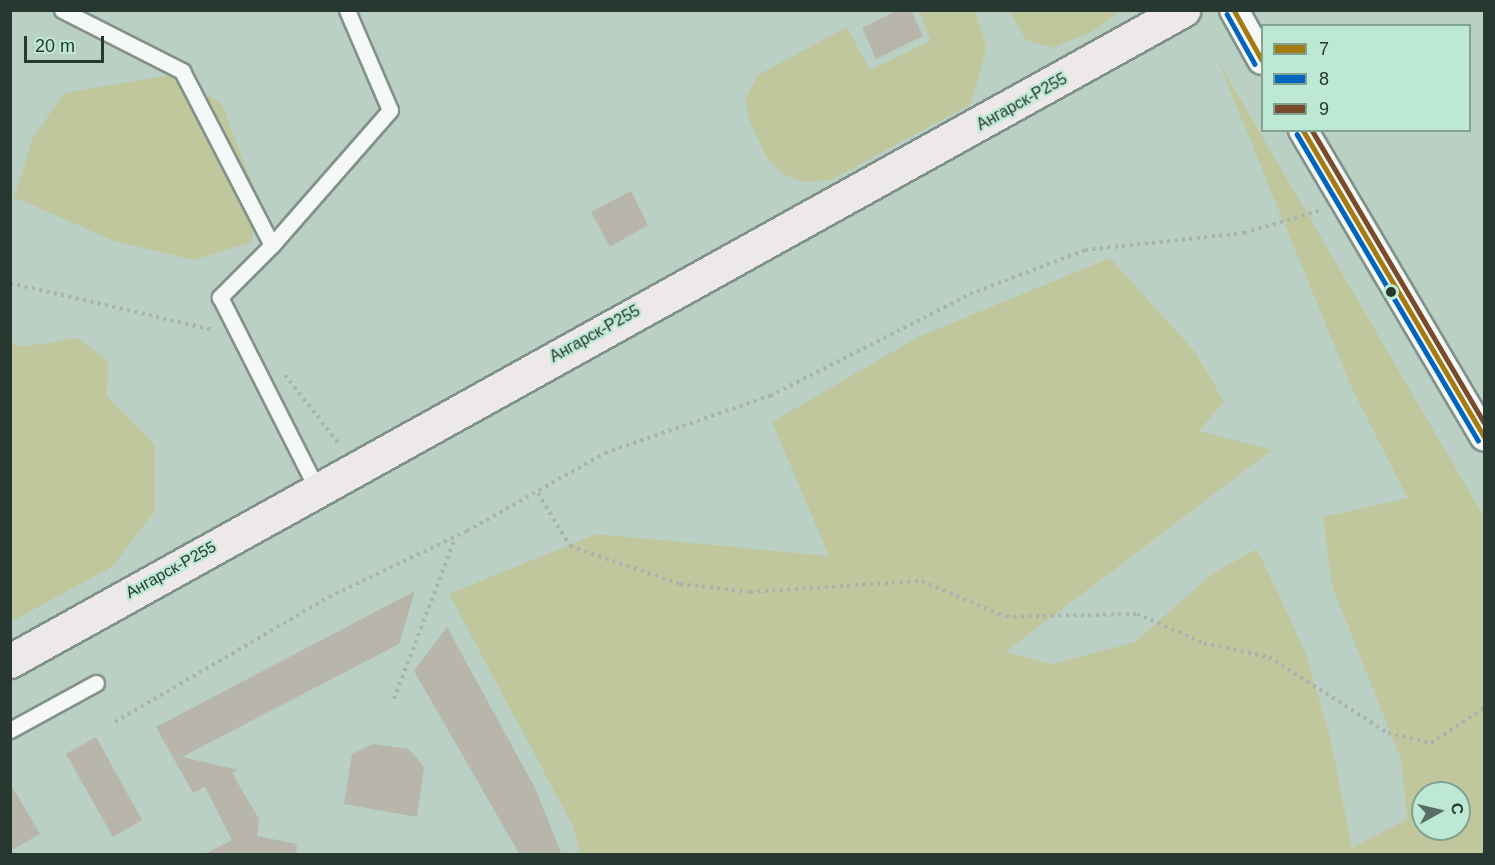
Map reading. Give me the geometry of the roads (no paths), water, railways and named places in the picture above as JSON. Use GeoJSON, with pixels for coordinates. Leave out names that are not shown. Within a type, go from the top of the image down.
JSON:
{"type":"FeatureCollection","features":[{"type":"Feature","properties":{"kind":"main road","name":"Ангарск-Р255"},"geometry":{"type":"LineString","coordinates":[[10,662],[356,467],[1183,10]]}},
{"type":"Feature","properties":{"kind":"street"},"geometry":{"type":"LineString","coordinates":[[1234,10],[1261,57]]}},
{"type":"Feature","properties":{"kind":"street"},"geometry":{"type":"LineString","coordinates":[[1304,132],[1344,203],[1485,435]]}},
{"type":"Feature","properties":{"kind":"lane"},"geometry":{"type":"LineString","coordinates":[[62,10],[182,71],[272,245]]}},
{"type":"Feature","properties":{"kind":"lane"},"geometry":{"type":"LineString","coordinates":[[317,489],[220,297],[272,245],[390,110],[346,10]]}},
{"type":"Feature","properties":{"kind":"lane"},"geometry":{"type":"LineString","coordinates":[[10,730],[96,683]]}}]}
